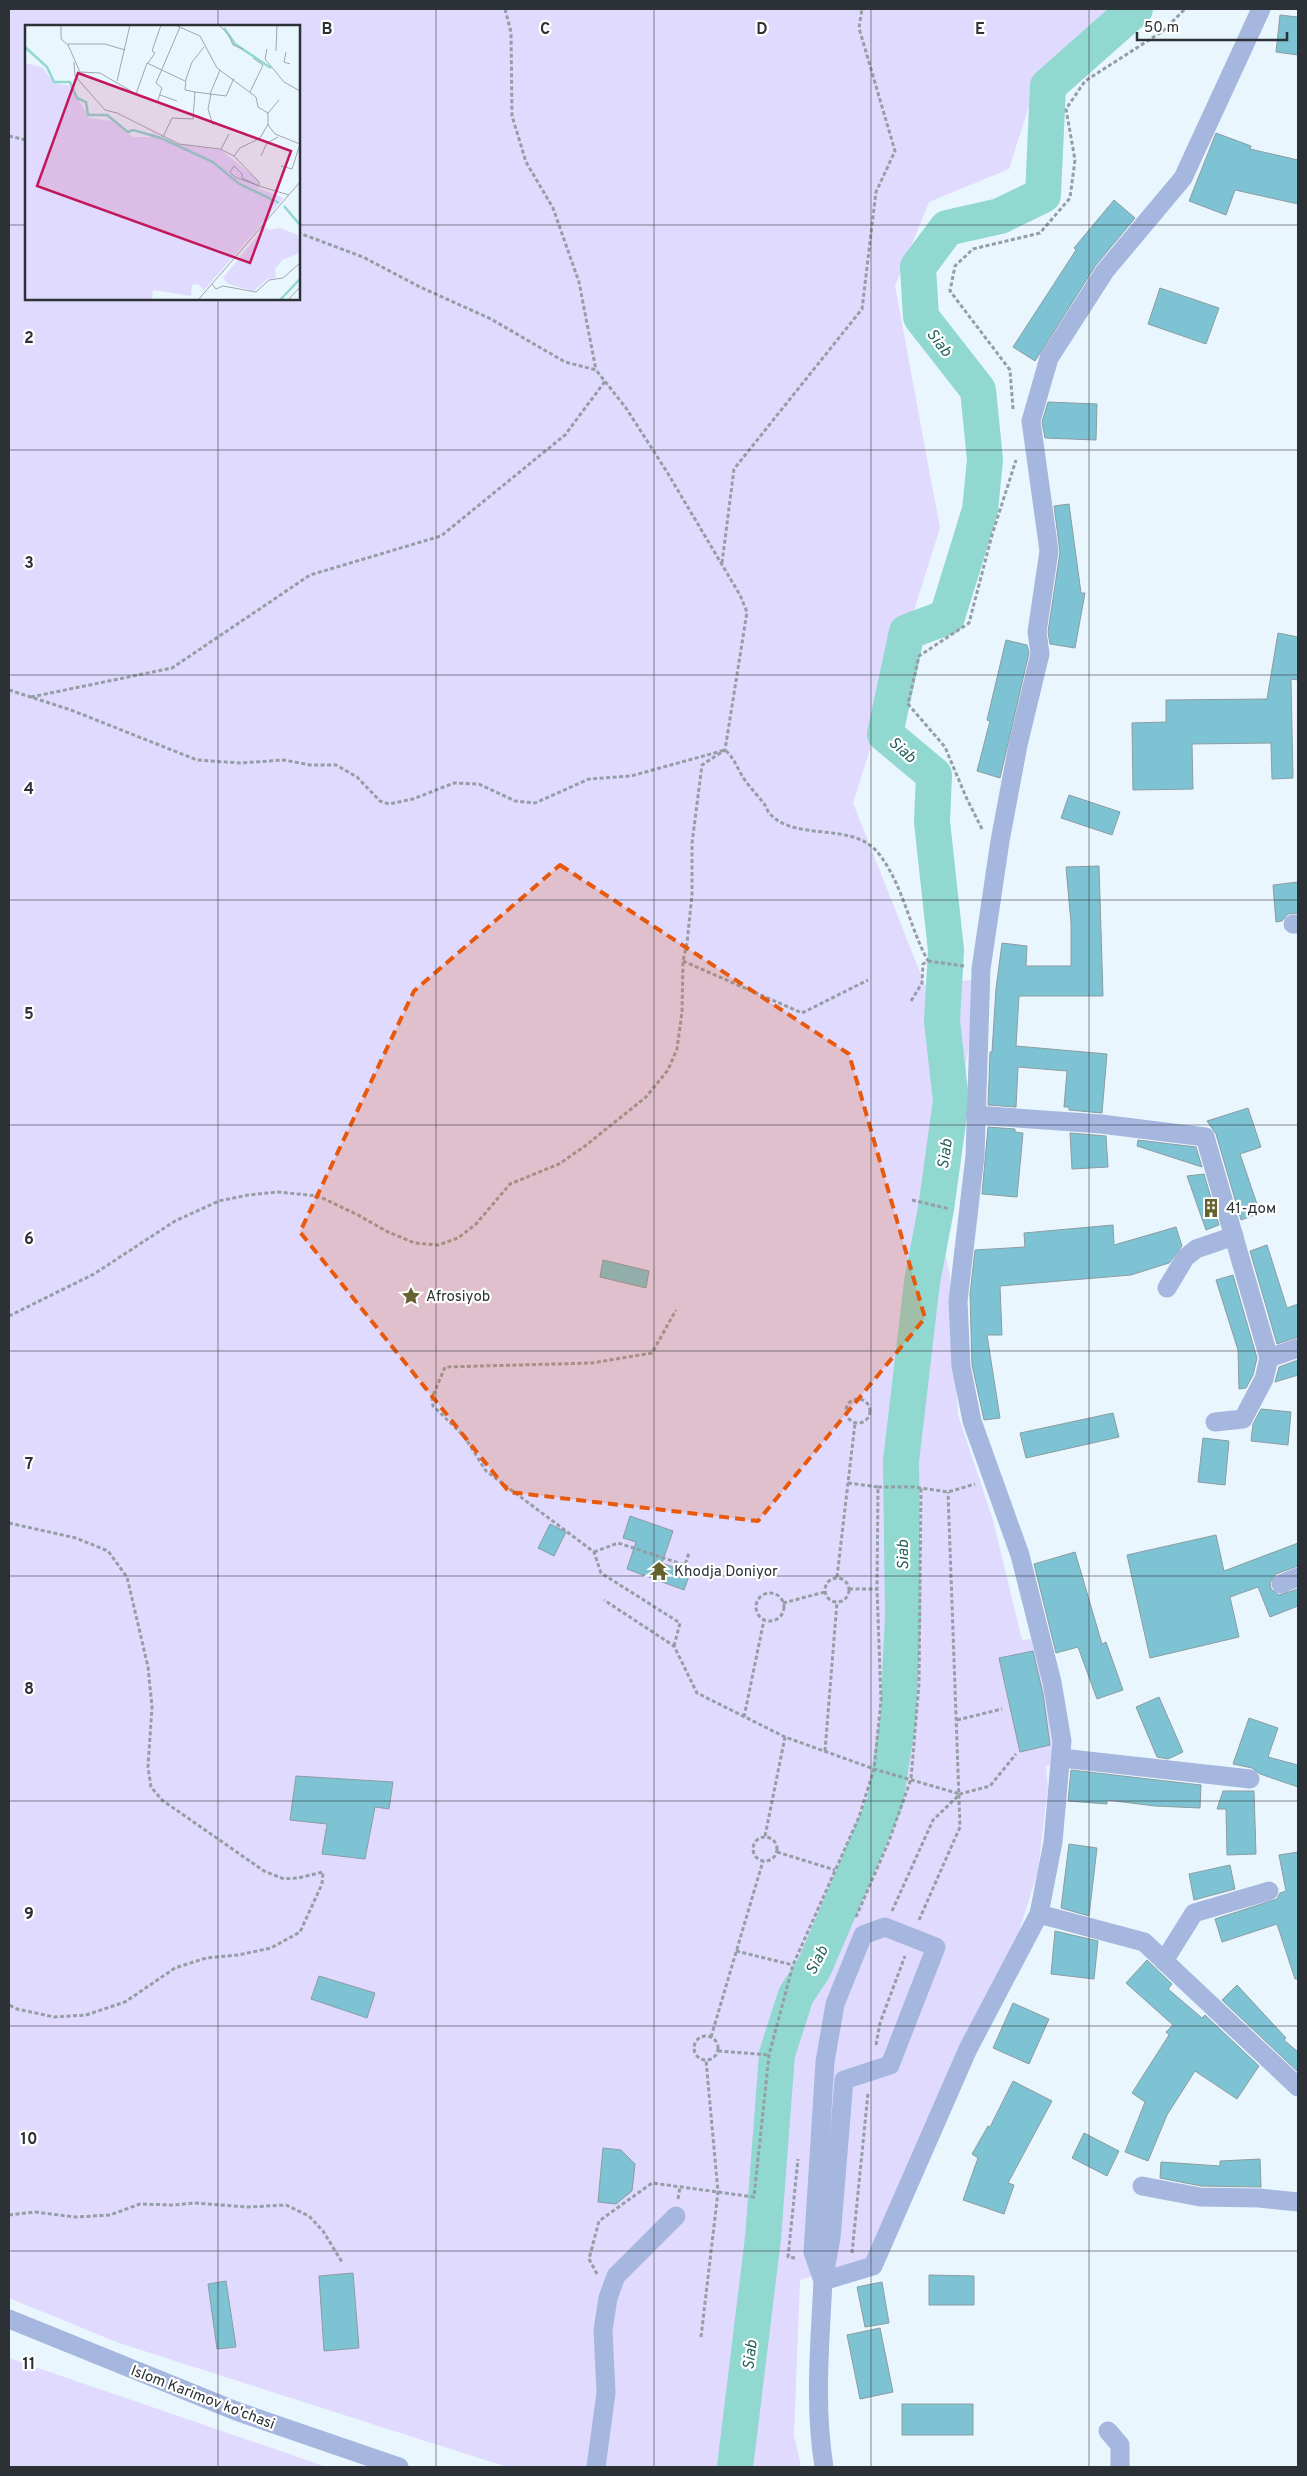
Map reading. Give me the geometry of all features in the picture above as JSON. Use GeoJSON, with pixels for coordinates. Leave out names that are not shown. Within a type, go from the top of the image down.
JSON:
{"type":"FeatureCollection","features":[{"type":"Feature","properties":{"kind":"street"},"geometry":{"type":"LineString","coordinates":[[824,2281],[872,2266],[968,2049],[1039,1914],[1053,1842],[1062,1741],[1052,1682],[1020,1554],[972,1422],[961,1366],[958,1301],[975,1156],[981,969],[997,857],[1018,745],[1040,654],[1037,632],[1049,551],[1031,421],[1049,358],[1105,271],[1182,178],[1261,9]]}},
{"type":"Feature","properties":{"kind":"street"},"geometry":{"type":"LineString","coordinates":[[976,1115],[1101,1124],[1205,1136],[1269,1358],[1264,1379],[1243,1419],[1215,1422]]}},
{"type":"Feature","properties":{"kind":"street"},"geometry":{"type":"LineString","coordinates":[[1167,1288],[1186,1258],[1196,1249],[1234,1236]]}},
{"type":"Feature","properties":{"kind":"street"},"geometry":{"type":"LineString","coordinates":[[1269,1358],[1298,1348]]}},
{"type":"Feature","properties":{"kind":"street"},"geometry":{"type":"LineString","coordinates":[[1281,1584],[1298,1577]]}},
{"type":"Feature","properties":{"kind":"street"},"geometry":{"type":"LineString","coordinates":[[1061,1758],[1250,1779]]}},
{"type":"Feature","properties":{"kind":"street"},"geometry":{"type":"LineString","coordinates":[[1164,1961],[1194,1913],[1269,1891]]}},
{"type":"Feature","properties":{"kind":"street"},"geometry":{"type":"LineString","coordinates":[[1039,1914],[1144,1942],[1298,2087]]}},
{"type":"Feature","properties":{"kind":"street"},"geometry":{"type":"LineString","coordinates":[[824,2281],[813,2252],[825,2062],[833,2014],[835,2004],[862,1935],[885,1927],[936,1947],[890,2065],[844,2080],[831,2238],[824,2281],[818,2374],[820,2444],[824,2467]]}},
{"type":"Feature","properties":{"kind":"street"},"geometry":{"type":"LineString","coordinates":[[1142,2186],[1200,2197],[1259,2198],[1298,2202]]}},
{"type":"Feature","properties":{"kind":"street"},"geometry":{"type":"LineString","coordinates":[[596,2467],[606,2393],[603,2330],[608,2298],[616,2276],[676,2216]]}},
{"type":"Feature","properties":{"kind":"street","name":"Islom Karimov ko'chasi"},"geometry":{"type":"LineString","coordinates":[[9,2319],[236,2412],[399,2467]]}},
{"type":"Feature","properties":{"kind":"street"},"geometry":{"type":"LineString","coordinates":[[1108,2431],[1120,2445],[1120,2467]]}},
{"type":"Feature","properties":{"kind":"path"},"geometry":{"type":"LineString","coordinates":[[505,9],[510,32],[512,116],[526,162],[553,208],[579,282],[596,370]]}},
{"type":"Feature","properties":{"kind":"path"},"geometry":{"type":"LineString","coordinates":[[722,564],[734,469],[862,309],[876,192],[894,151],[859,28],[862,9]]}},
{"type":"Feature","properties":{"kind":"path"},"geometry":{"type":"LineString","coordinates":[[1014,417],[1010,370],[950,292],[955,266],[973,249],[1040,233],[1070,198],[1075,160],[1066,109],[1085,81],[1163,32],[1185,9]]}},
{"type":"Feature","properties":{"kind":"path"},"geometry":{"type":"LineString","coordinates":[[9,136],[25,140]]}},
{"type":"Feature","properties":{"kind":"path"},"geometry":{"type":"LineString","coordinates":[[300,233],[363,257],[420,287],[491,319],[565,362],[596,370],[606,380],[667,472],[722,564],[747,612],[726,750]]}},
{"type":"Feature","properties":{"kind":"path"},"geometry":{"type":"LineString","coordinates":[[30,697],[172,668],[310,575],[441,536],[565,434],[606,380]]}},
{"type":"Feature","properties":{"kind":"path"},"geometry":{"type":"LineString","coordinates":[[997,857],[966,796],[945,747],[908,704],[918,656],[969,623],[992,535],[1018,455]]}},
{"type":"Feature","properties":{"kind":"path"},"geometry":{"type":"LineString","coordinates":[[9,690],[71,710],[197,760],[240,763],[284,760],[310,765],[336,765],[357,777],[380,801],[389,804],[412,799],[454,783],[479,784],[515,801],[535,803],[589,779],[631,776],[726,750]]}},
{"type":"Feature","properties":{"kind":"path"},"geometry":{"type":"LineString","coordinates":[[726,750],[734,758],[740,774],[771,815],[792,828],[830,832],[857,838],[878,852],[898,888],[916,938],[928,961]]}},
{"type":"Feature","properties":{"kind":"path"},"geometry":{"type":"LineString","coordinates":[[9,1316],[94,1274],[175,1221],[219,1201],[248,1194],[278,1192],[318,1196],[388,1232],[416,1243],[438,1245],[458,1238],[476,1224],[510,1184],[560,1164],[585,1146],[646,1097],[668,1070],[677,1049],[682,1012],[683,961],[687,943],[692,895],[692,843],[702,764],[726,750]]}},
{"type":"Feature","properties":{"kind":"path"},"geometry":{"type":"LineString","coordinates":[[683,961],[802,1013],[868,980]]}},
{"type":"Feature","properties":{"kind":"path"},"geometry":{"type":"LineString","coordinates":[[911,1001],[922,983],[922,964],[928,961],[981,969]]}},
{"type":"Feature","properties":{"kind":"path"},"geometry":{"type":"LineString","coordinates":[[912,1200],[950,1209]]}},
{"type":"Feature","properties":{"kind":"path"},"geometry":{"type":"LineString","coordinates":[[674,1646],[680,1623],[601,1574],[594,1552],[486,1471],[464,1436],[434,1406],[432,1398],[445,1367],[592,1363],[652,1353],[676,1310]]}},
{"type":"Feature","properties":{"kind":"path"},"geometry":{"type":"LineString","coordinates":[[855,1400],[861,1400],[866,1402],[870,1414],[867,1419],[855,1423],[850,1420],[847,1408],[855,1400]]}},
{"type":"Feature","properties":{"kind":"path"},"geometry":{"type":"LineString","coordinates":[[837,1577],[855,1423]]}},
{"type":"Feature","properties":{"kind":"path"},"geometry":{"type":"LineString","coordinates":[[848,1483],[878,1487],[914,1487],[948,1492],[992,1479]]}},
{"type":"Feature","properties":{"kind":"path"},"geometry":{"type":"LineString","coordinates":[[608,2298],[589,2259],[599,2221],[652,2183],[754,2197],[768,2055],[793,1965],[859,1816],[874,1769],[881,1700],[877,1589],[878,1487]]}},
{"type":"Feature","properties":{"kind":"path"},"geometry":{"type":"LineString","coordinates":[[911,1779],[919,1684],[921,1488]]}},
{"type":"Feature","properties":{"kind":"path"},"geometry":{"type":"LineString","coordinates":[[948,1492],[960,1794]]}},
{"type":"Feature","properties":{"kind":"path"},"geometry":{"type":"LineString","coordinates":[[9,1523],[76,1538],[108,1551],[127,1577],[148,1667],[152,1708],[148,1767],[151,1787],[162,1800],[264,1871],[284,1879],[324,1872],[322,1884],[300,1932],[271,1948],[238,1956],[206,1958],[175,1968],[125,2002],[86,2015],[54,2017],[17,2009],[9,2005]]}},
{"type":"Feature","properties":{"kind":"path"},"geometry":{"type":"LineString","coordinates":[[594,1552],[618,1543],[685,1565],[689,1553]]}},
{"type":"Feature","properties":{"kind":"path"},"geometry":{"type":"LineString","coordinates":[[837,1577],[847,1582],[849,1589],[846,1598],[837,1602],[831,1601],[825,1592],[827,1582],[837,1577]]}},
{"type":"Feature","properties":{"kind":"path"},"geometry":{"type":"LineString","coordinates":[[849,1589],[877,1589]]}},
{"type":"Feature","properties":{"kind":"path"},"geometry":{"type":"LineString","coordinates":[[783,1603],[825,1592]]}},
{"type":"Feature","properties":{"kind":"path"},"geometry":{"type":"LineString","coordinates":[[775,1594],[783,1603],[781,1615],[771,1621],[764,1620],[756,1611],[756,1605],[763,1595],[775,1594]]}},
{"type":"Feature","properties":{"kind":"path"},"geometry":{"type":"LineString","coordinates":[[604,1600],[674,1646],[697,1693],[784,1737],[874,1769],[960,1794]]}},
{"type":"Feature","properties":{"kind":"path"},"geometry":{"type":"LineString","coordinates":[[824,1751],[837,1602]]}},
{"type":"Feature","properties":{"kind":"path"},"geometry":{"type":"LineString","coordinates":[[744,1718],[764,1620]]}},
{"type":"Feature","properties":{"kind":"path"},"geometry":{"type":"LineString","coordinates":[[957,1720],[1002,1709]]}},
{"type":"Feature","properties":{"kind":"path"},"geometry":{"type":"LineString","coordinates":[[765,1836],[784,1737]]}},
{"type":"Feature","properties":{"kind":"path"},"geometry":{"type":"LineString","coordinates":[[885,1927],[933,1820],[960,1794],[990,1786],[1016,1754]]}},
{"type":"Feature","properties":{"kind":"path"},"geometry":{"type":"LineString","coordinates":[[765,1836],[774,1841],[776,1852],[770,1860],[763,1861],[755,1856],[753,1846],[760,1838],[765,1836]]}},
{"type":"Feature","properties":{"kind":"path"},"geometry":{"type":"LineString","coordinates":[[776,1852],[835,1870]]}},
{"type":"Feature","properties":{"kind":"path"},"geometry":{"type":"LineString","coordinates":[[711,2037],[763,1861]]}},
{"type":"Feature","properties":{"kind":"path"},"geometry":{"type":"LineString","coordinates":[[736,1951],[793,1965]]}},
{"type":"Feature","properties":{"kind":"path"},"geometry":{"type":"LineString","coordinates":[[701,2037],[711,2037],[715,2041],[718,2051],[715,2056],[706,2060],[696,2056],[694,2045],[701,2037]]}},
{"type":"Feature","properties":{"kind":"path"},"geometry":{"type":"LineString","coordinates":[[718,2051],[768,2055]]}},
{"type":"Feature","properties":{"kind":"path"},"geometry":{"type":"LineString","coordinates":[[701,2337],[718,2192],[706,2060]]}},
{"type":"Feature","properties":{"kind":"path"},"geometry":{"type":"LineString","coordinates":[[9,2215],[34,2212],[76,2217],[110,2215],[140,2204],[173,2205],[195,2203],[248,2207],[286,2205],[309,2216],[319,2226],[342,2262]]}},
{"type":"Feature","properties":{"kind":"highlighted area"},"geometry":{"type":"Polygon","coordinates":[[[560,865],[849,1054],[925,1318],[758,1521],[509,1492],[300,1232],[414,991],[560,865]]]}},
{"type":"Feature","properties":{"kind":"shaded area","name":"Afrosiyob"},"geometry":{"type":"Polygon","coordinates":[[[9,9],[1113,9],[1041,68],[1009,169],[929,202],[895,286],[940,528],[853,803],[925,985],[980,979],[939,1227],[950,1275],[958,1415],[993,1520],[1022,1640],[1033,1639],[1058,1751],[1058,1762],[1046,1766],[1048,1786],[1038,1871],[1018,1935],[920,2170],[890,2252],[800,2280],[794,2435],[801,2467],[507,2467],[119,2343],[9,2298],[9,9]]]}},
{"type":"Feature","properties":{"kind":"shaded area"},"geometry":{"type":"Polygon","coordinates":[[[9,2358],[327,2467],[9,2467],[9,2358]]]}},
{"type":"Feature","properties":{"kind":"building"},"geometry":{"type":"Polygon","coordinates":[[[1280,15],[1298,17],[1298,55],[1276,52],[1280,15]]]}},
{"type":"Feature","properties":{"kind":"building"},"geometry":{"type":"Polygon","coordinates":[[[1216,133],[1251,146],[1250,149],[1298,160],[1298,204],[1235,190],[1226,215],[1189,201],[1216,133]]]}},
{"type":"Feature","properties":{"kind":"building"},"geometry":{"type":"Polygon","coordinates":[[[1114,200],[1135,218],[1096,265],[1035,361],[1013,347],[1076,250],[1074,248],[1114,200]]]}},
{"type":"Feature","properties":{"kind":"building"},"geometry":{"type":"Polygon","coordinates":[[[1160,288],[1219,308],[1206,344],[1148,324],[1160,288]]]}},
{"type":"Feature","properties":{"kind":"building"},"geometry":{"type":"Polygon","coordinates":[[[1048,402],[1097,404],[1096,440],[1045,438],[1042,422],[1048,402]]]}},
{"type":"Feature","properties":{"kind":"building"},"geometry":{"type":"Polygon","coordinates":[[[1069,504],[1081,593],[1085,593],[1075,648],[1050,644],[1048,632],[1060,552],[1054,506],[1069,504]]]}},
{"type":"Feature","properties":{"kind":"building"},"geometry":{"type":"Polygon","coordinates":[[[1278,633],[1298,637],[1298,680],[1291,679],[1293,778],[1272,779],[1271,743],[1192,744],[1193,789],[1133,790],[1132,723],[1166,722],[1166,700],[1267,699],[1278,633]]]}},
{"type":"Feature","properties":{"kind":"building"},"geometry":{"type":"Polygon","coordinates":[[[1006,640],[1027,645],[1029,653],[1000,778],[977,771],[990,721],[987,720],[1006,640]]]}},
{"type":"Feature","properties":{"kind":"building"},"geometry":{"type":"Polygon","coordinates":[[[1069,795],[1120,812],[1112,835],[1061,818],[1069,795]]]}},
{"type":"Feature","properties":{"kind":"building"},"geometry":{"type":"Polygon","coordinates":[[[1099,866],[1103,996],[1019,996],[1016,1046],[1107,1054],[1102,1113],[1069,1110],[1069,1107],[1064,1107],[1067,1071],[1018,1067],[1016,1107],[988,1105],[990,1052],[992,1052],[996,989],[1002,943],[1027,946],[1026,966],[1071,966],[1071,923],[1066,867],[1099,866]]]}},
{"type":"Feature","properties":{"kind":"building"},"geometry":{"type":"Polygon","coordinates":[[[1298,882],[1298,913],[1288,914],[1282,921],[1276,922],[1273,885],[1298,882]]]}},
{"type":"Feature","properties":{"kind":"building"},"geometry":{"type":"Polygon","coordinates":[[[1248,1108],[1261,1147],[1240,1154],[1260,1213],[1241,1220],[1216,1134],[1207,1121],[1248,1108]]]}},
{"type":"Feature","properties":{"kind":"building"},"geometry":{"type":"Polygon","coordinates":[[[988,1127],[1015,1129],[1015,1132],[1023,1133],[1017,1197],[982,1194],[988,1127]]]}},
{"type":"Feature","properties":{"kind":"building"},"geometry":{"type":"Polygon","coordinates":[[[1070,1133],[1106,1136],[1108,1167],[1072,1169],[1070,1133]]]}},
{"type":"Feature","properties":{"kind":"building"},"geometry":{"type":"Polygon","coordinates":[[[1138,1140],[1196,1147],[1202,1167],[1137,1146],[1138,1140]]]}},
{"type":"Feature","properties":{"kind":"building","name":"41-дом"},"geometry":{"type":"Polygon","coordinates":[[[1204,1174],[1219,1225],[1206,1230],[1187,1176],[1204,1174]]]}},
{"type":"Feature","properties":{"kind":"building"},"geometry":{"type":"Polygon","coordinates":[[[1113,1225],[1114,1245],[1176,1227],[1182,1246],[1169,1263],[1131,1275],[1000,1286],[1002,1335],[987,1335],[1000,1418],[984,1420],[972,1365],[970,1294],[975,1250],[1025,1247],[1024,1233],[1113,1225]]]}},
{"type":"Feature","properties":{"kind":"building"},"geometry":{"type":"Polygon","coordinates":[[[1267,1245],[1287,1308],[1298,1304],[1298,1337],[1277,1344],[1250,1251],[1267,1245]]]}},
{"type":"Feature","properties":{"kind":"building"},"geometry":{"type":"Polygon","coordinates":[[[603,1260],[649,1271],[646,1288],[600,1277],[603,1260]]]}},
{"type":"Feature","properties":{"kind":"building"},"geometry":{"type":"Polygon","coordinates":[[[1233,1275],[1257,1358],[1253,1375],[1246,1388],[1239,1389],[1238,1350],[1216,1280],[1233,1275]]]}},
{"type":"Feature","properties":{"kind":"building"},"geometry":{"type":"Polygon","coordinates":[[[1298,1360],[1298,1375],[1275,1382],[1279,1367],[1298,1360]]]}},
{"type":"Feature","properties":{"kind":"building"},"geometry":{"type":"Polygon","coordinates":[[[1261,1409],[1291,1412],[1288,1445],[1251,1441],[1253,1424],[1261,1409]]]}},
{"type":"Feature","properties":{"kind":"building"},"geometry":{"type":"Polygon","coordinates":[[[1113,1413],[1119,1437],[1026,1458],[1020,1433],[1113,1413]]]}},
{"type":"Feature","properties":{"kind":"building"},"geometry":{"type":"Polygon","coordinates":[[[1203,1438],[1229,1441],[1225,1485],[1198,1482],[1203,1438]]]}},
{"type":"Feature","properties":{"kind":"building"},"geometry":{"type":"Polygon","coordinates":[[[630,1516],[673,1531],[662,1563],[690,1573],[684,1590],[627,1569],[636,1542],[623,1538],[630,1516]]]}},
{"type":"Feature","properties":{"kind":"building"},"geometry":{"type":"Polygon","coordinates":[[[550,1524],[566,1532],[554,1556],[538,1548],[550,1524]]]}},
{"type":"Feature","properties":{"kind":"building"},"geometry":{"type":"Polygon","coordinates":[[[1216,1535],[1224,1571],[1298,1543],[1298,1566],[1276,1574],[1270,1583],[1271,1589],[1279,1595],[1298,1589],[1298,1606],[1270,1617],[1258,1587],[1230,1597],[1239,1637],[1150,1658],[1127,1555],[1216,1535]]]}},
{"type":"Feature","properties":{"kind":"building"},"geometry":{"type":"Polygon","coordinates":[[[1075,1552],[1102,1644],[1106,1642],[1123,1690],[1097,1699],[1078,1647],[1056,1653],[1034,1564],[1075,1552]]]}},
{"type":"Feature","properties":{"kind":"building"},"geometry":{"type":"Polygon","coordinates":[[[1033,1651],[1043,1694],[1050,1745],[1020,1752],[999,1658],[1033,1651]]]}},
{"type":"Feature","properties":{"kind":"building"},"geometry":{"type":"Polygon","coordinates":[[[1159,1697],[1183,1752],[1168,1759],[1157,1757],[1136,1707],[1159,1697]]]}},
{"type":"Feature","properties":{"kind":"building"},"geometry":{"type":"Polygon","coordinates":[[[1249,1718],[1278,1728],[1268,1757],[1298,1765],[1298,1787],[1260,1774],[1252,1768],[1233,1764],[1249,1718]]]}},
{"type":"Feature","properties":{"kind":"building"},"geometry":{"type":"Polygon","coordinates":[[[1071,1770],[1201,1785],[1200,1808],[1155,1806],[1107,1800],[1107,1804],[1068,1801],[1071,1770]]]}},
{"type":"Feature","properties":{"kind":"building"},"geometry":{"type":"Polygon","coordinates":[[[296,1776],[393,1782],[389,1809],[375,1807],[365,1859],[322,1854],[327,1824],[290,1820],[296,1776]]]}},
{"type":"Feature","properties":{"kind":"building"},"geometry":{"type":"Polygon","coordinates":[[[1223,1791],[1254,1791],[1256,1854],[1227,1855],[1226,1809],[1217,1809],[1223,1791]]]}},
{"type":"Feature","properties":{"kind":"building"},"geometry":{"type":"Polygon","coordinates":[[[1069,1844],[1097,1848],[1089,1916],[1061,1908],[1069,1844]]]}},
{"type":"Feature","properties":{"kind":"building"},"geometry":{"type":"Polygon","coordinates":[[[1298,1852],[1298,1979],[1295,1979],[1277,1924],[1222,1942],[1215,1919],[1277,1899],[1280,1893],[1286,1891],[1279,1855],[1298,1852]]]}},
{"type":"Feature","properties":{"kind":"building"},"geometry":{"type":"Polygon","coordinates":[[[1230,1865],[1235,1889],[1194,1900],[1189,1874],[1230,1865]]]}},
{"type":"Feature","properties":{"kind":"building"},"geometry":{"type":"Polygon","coordinates":[[[1055,1931],[1098,1941],[1094,1979],[1051,1974],[1055,1931]]]}},
{"type":"Feature","properties":{"kind":"building"},"geometry":{"type":"Polygon","coordinates":[[[1147,1960],[1172,1984],[1168,1989],[1202,2018],[1205,2015],[1259,2066],[1237,2099],[1195,2071],[1167,2115],[1148,2161],[1125,2152],[1145,2102],[1132,2093],[1169,2035],[1166,2032],[1173,2025],[1126,1983],[1147,1960]]]}},
{"type":"Feature","properties":{"kind":"building"},"geometry":{"type":"Polygon","coordinates":[[[319,1976],[375,1993],[367,2018],[311,1999],[319,1976]]]}},
{"type":"Feature","properties":{"kind":"building"},"geometry":{"type":"Polygon","coordinates":[[[1237,1985],[1286,2038],[1284,2040],[1298,2052],[1298,2072],[1222,2000],[1237,1985]]]}},
{"type":"Feature","properties":{"kind":"building"},"geometry":{"type":"Polygon","coordinates":[[[1013,2003],[1049,2019],[1029,2064],[993,2048],[1013,2003]]]}},
{"type":"Feature","properties":{"kind":"building"},"geometry":{"type":"Polygon","coordinates":[[[1013,2081],[1052,2101],[1008,2183],[1014,2185],[1004,2214],[963,2200],[978,2158],[972,2154],[988,2126],[990,2127],[1013,2081]]]}},
{"type":"Feature","properties":{"kind":"building"},"geometry":{"type":"Polygon","coordinates":[[[1084,2133],[1119,2151],[1107,2176],[1072,2158],[1084,2133]]]}},
{"type":"Feature","properties":{"kind":"building"},"geometry":{"type":"Polygon","coordinates":[[[603,2148],[621,2150],[635,2164],[632,2191],[616,2204],[598,2202],[603,2148]]]}},
{"type":"Feature","properties":{"kind":"building"},"geometry":{"type":"Polygon","coordinates":[[[1260,2159],[1261,2187],[1201,2186],[1160,2178],[1161,2162],[1220,2166],[1220,2161],[1260,2159]]]}},
{"type":"Feature","properties":{"kind":"building"},"geometry":{"type":"Polygon","coordinates":[[[353,2273],[359,2348],[324,2351],[319,2276],[353,2273]]]}},
{"type":"Feature","properties":{"kind":"building"},"geometry":{"type":"Polygon","coordinates":[[[929,2275],[974,2276],[974,2305],[929,2305],[929,2275]]]}},
{"type":"Feature","properties":{"kind":"building"},"geometry":{"type":"Polygon","coordinates":[[[226,2281],[236,2347],[217,2349],[208,2284],[226,2281]]]}},
{"type":"Feature","properties":{"kind":"building"},"geometry":{"type":"Polygon","coordinates":[[[882,2282],[889,2323],[865,2327],[857,2287],[882,2282]]]}},
{"type":"Feature","properties":{"kind":"building"},"geometry":{"type":"Polygon","coordinates":[[[880,2328],[893,2392],[860,2399],[847,2335],[880,2328]]]}},
{"type":"Feature","properties":{"kind":"building"},"geometry":{"type":"Polygon","coordinates":[[[902,2404],[973,2404],[973,2435],[902,2435],[902,2404]]]}},
{"type":"Feature","properties":{"kind":"waterway","name":"Siab"},"geometry":{"type":"LineString","coordinates":[[735,2467],[763,2238],[777,2054],[796,1995],[814,1968],[885,1802],[898,1719],[903,1616],[901,1461],[922,1282],[936,1209],[951,1101],[942,1021],[946,950],[932,822],[934,775],[885,734],[907,632],[947,617],[980,510],[985,460],[978,390],[921,317],[918,267],[947,228],[1000,216],[1043,195],[1048,86],[1135,9]]}},
{"type":"Feature","properties":{"kind":"place","name":"41-дом"},"geometry":{"type":"Point","coordinates":[1211,1208]}},
{"type":"Feature","properties":{"kind":"place","name":"Afrosiyob"},"geometry":{"type":"Point","coordinates":[411,1296]}},
{"type":"Feature","properties":{"kind":"place","name":"Khodja Doniyor"},"geometry":{"type":"Point","coordinates":[659,1571]}}]}
